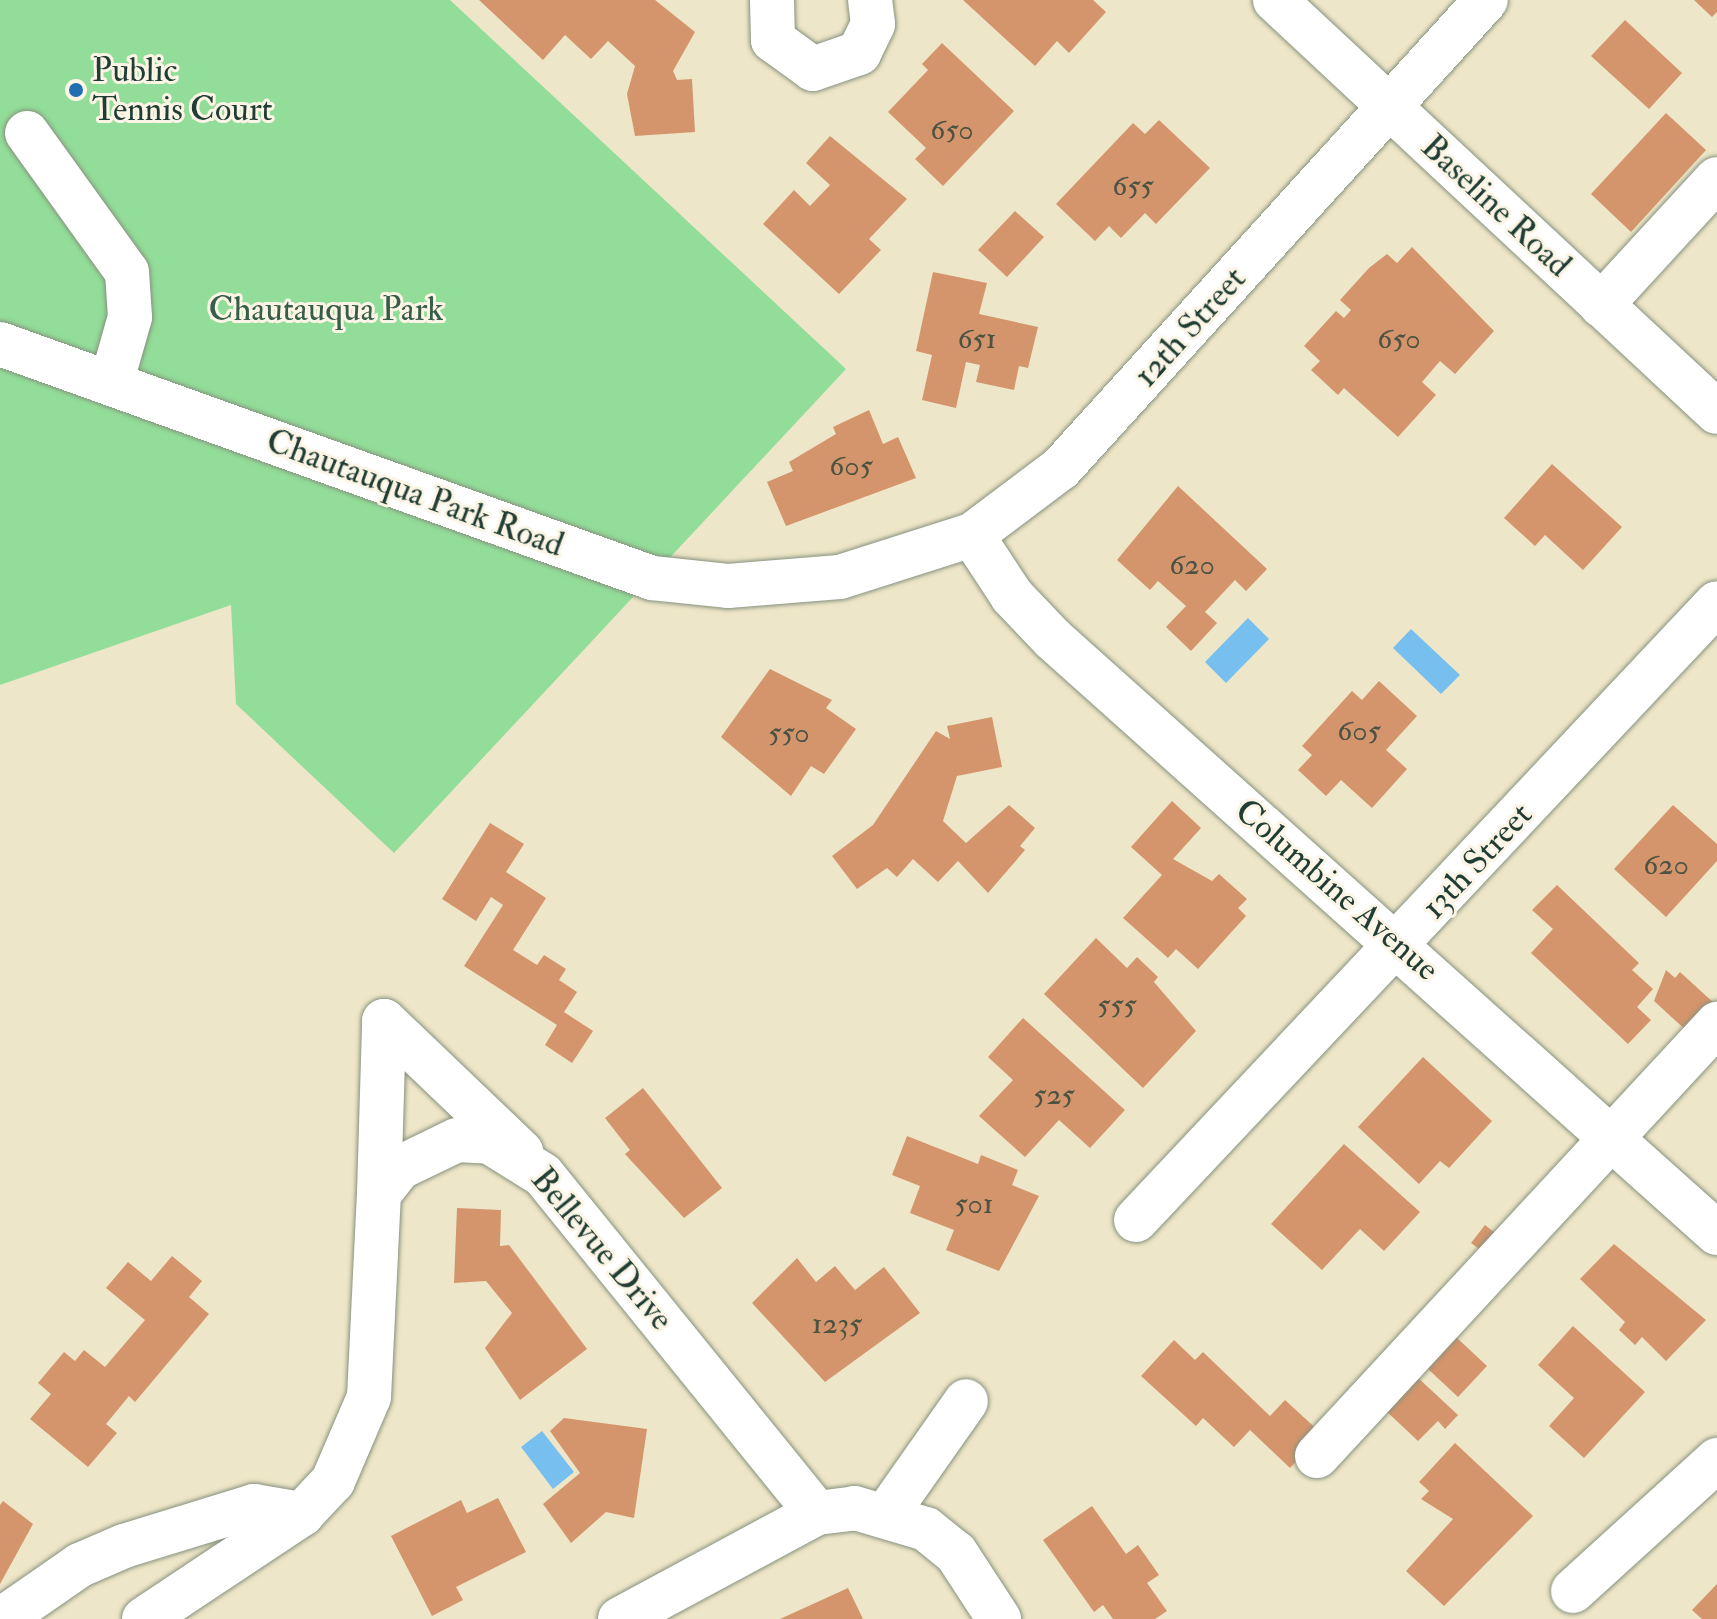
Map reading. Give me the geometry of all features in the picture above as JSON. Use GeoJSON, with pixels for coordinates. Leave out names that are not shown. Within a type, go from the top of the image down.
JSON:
{"type":"FeatureCollection","features":[{"type":"Feature","properties":{"kind":"street"},"geometry":{"type":"LineString","coordinates":[[772,0],[773,40],[813,69],[859,53],[873,24],[870,0]]}},
{"type":"Feature","properties":{"kind":"street","name":"Baseline Road"},"geometry":{"type":"LineString","coordinates":[[1275,0],[1717,412]]}},
{"type":"Feature","properties":{"kind":"street","name":"12th Street"},"geometry":{"type":"LineString","coordinates":[[840,577],[972,535],[1061,468],[1486,0]]}},
{"type":"Feature","properties":{"kind":"street"},"geometry":{"type":"LineString","coordinates":[[27,133],[127,272],[130,317],[112,380]]}},
{"type":"Feature","properties":{"kind":"street"},"geometry":{"type":"LineString","coordinates":[[1601,305],[1717,179]]}},
{"type":"Feature","properties":{"kind":"street","name":"Chautauqua Park Road"},"geometry":{"type":"LineString","coordinates":[[0,344],[112,380],[652,578],[728,586],[840,577]]}},
{"type":"Feature","properties":{"kind":"street","name":"Columbine Avenue"},"geometry":{"type":"LineString","coordinates":[[972,535],[1012,596],[1053,639],[1400,944],[1717,1233]]}},
{"type":"Feature","properties":{"kind":"street","name":"13th Street"},"geometry":{"type":"LineString","coordinates":[[1136,1220],[1400,944],[1717,603]]}},
{"type":"Feature","properties":{"kind":"street"},"geometry":{"type":"LineString","coordinates":[[144,1619],[302,1514],[341,1468],[369,1397],[384,1021],[525,1157]]}},
{"type":"Feature","properties":{"kind":"street"},"geometry":{"type":"LineString","coordinates":[[1317,1456],[1717,1024]]}},
{"type":"Feature","properties":{"kind":"street","name":"Bellevue Drive"},"geometry":{"type":"LineString","coordinates":[[379,1194],[399,1168],[457,1140],[490,1142],[525,1157],[817,1513]]}},
{"type":"Feature","properties":{"kind":"street"},"geometry":{"type":"LineString","coordinates":[[886,1515],[966,1401]]}},
{"type":"Feature","properties":{"kind":"street"},"geometry":{"type":"LineString","coordinates":[[1573,1591],[1717,1460]]}},
{"type":"Feature","properties":{"kind":"street"},"geometry":{"type":"LineString","coordinates":[[2,1619],[80,1565],[137,1541],[254,1506],[302,1514]]}},
{"type":"Feature","properties":{"kind":"street"},"geometry":{"type":"LineString","coordinates":[[620,1619],[817,1513],[855,1508],[926,1529],[956,1553],[999,1619]]}},
{"type":"Feature","properties":{"kind":"green space","name":"Chautauqua Park"},"geometry":{"type":"Polygon","coordinates":[[[0,0],[450,0],[846,369],[394,853],[236,704],[231,605],[0,685],[0,0]]]}},
{"type":"Feature","properties":{"kind":"water"},"geometry":{"type":"Polygon","coordinates":[[[1248,618],[1269,639],[1226,683],[1205,662],[1248,618]]]}},
{"type":"Feature","properties":{"kind":"water"},"geometry":{"type":"Polygon","coordinates":[[[1411,629],[1460,675],[1441,694],[1393,648],[1411,629]]]}},
{"type":"Feature","properties":{"kind":"water"},"geometry":{"type":"Polygon","coordinates":[[[542,1431],[574,1472],[553,1489],[521,1447],[542,1431]]]}},
{"type":"Feature","properties":{"kind":"building"},"geometry":{"type":"Polygon","coordinates":[[[479,0],[655,0],[695,32],[673,71],[677,80],[692,79],[695,132],[635,136],[627,94],[635,66],[608,41],[591,59],[565,35],[543,60],[479,0]]]}},
{"type":"Feature","properties":{"kind":"building"},"geometry":{"type":"Polygon","coordinates":[[[963,0],[1093,0],[1106,12],[1069,53],[1057,41],[1035,66],[963,0]]]}},
{"type":"Feature","properties":{"kind":"building"},"geometry":{"type":"Polygon","coordinates":[[[1694,0],[1717,0],[1717,12],[1712,17],[1694,0]]]}},
{"type":"Feature","properties":{"kind":"building"},"geometry":{"type":"Polygon","coordinates":[[[1625,20],[1682,73],[1649,109],[1591,56],[1625,20]]]}},
{"type":"Feature","properties":{"kind":"building"},"geometry":{"type":"Polygon","coordinates":[[[942,43],[1014,111],[943,186],[915,159],[926,148],[888,112],[928,70],[922,64],[942,43]]]}},
{"type":"Feature","properties":{"kind":"building"},"geometry":{"type":"Polygon","coordinates":[[[1666,113],[1706,150],[1631,232],[1591,194],[1666,113]]]}},
{"type":"Feature","properties":{"kind":"building"},"geometry":{"type":"Polygon","coordinates":[[[1159,120],[1210,168],[1156,224],[1145,213],[1121,238],[1109,226],[1095,241],[1056,204],[1133,123],[1145,134],[1159,120]]]}},
{"type":"Feature","properties":{"kind":"building"},"geometry":{"type":"Polygon","coordinates":[[[830,136],[907,199],[869,239],[881,250],[839,294],[763,224],[794,190],[810,206],[830,185],[806,163],[830,136]]]}},
{"type":"Feature","properties":{"kind":"building"},"geometry":{"type":"Polygon","coordinates":[[[1015,211],[1044,237],[1007,277],[978,250],[1015,211]]]}},
{"type":"Feature","properties":{"kind":"building"},"geometry":{"type":"Polygon","coordinates":[[[1412,247],[1494,331],[1455,374],[1440,361],[1422,382],[1436,395],[1398,437],[1344,388],[1338,395],[1311,370],[1320,361],[1304,346],[1336,311],[1344,318],[1351,310],[1340,300],[1369,268],[1387,254],[1397,263],[1412,247]]]}},
{"type":"Feature","properties":{"kind":"building"},"geometry":{"type":"Polygon","coordinates":[[[933,272],[987,283],[979,314],[1038,327],[1028,368],[1019,366],[1014,390],[976,382],[980,365],[966,362],[956,408],[922,400],[932,355],[916,351],[933,272]]]}},
{"type":"Feature","properties":{"kind":"building"},"geometry":{"type":"Polygon","coordinates":[[[869,410],[883,444],[898,437],[916,478],[786,526],[767,482],[793,471],[789,462],[836,434],[833,427],[869,410]]]}},
{"type":"Feature","properties":{"kind":"building"},"geometry":{"type":"Polygon","coordinates":[[[1552,464],[1622,527],[1583,570],[1545,535],[1535,546],[1504,518],[1552,464]]]}},
{"type":"Feature","properties":{"kind":"building"},"geometry":{"type":"Polygon","coordinates":[[[1178,486],[1267,569],[1246,591],[1235,580],[1205,612],[1217,623],[1191,651],[1166,627],[1186,606],[1158,581],[1150,590],[1117,560],[1178,486]]]}},
{"type":"Feature","properties":{"kind":"building"},"geometry":{"type":"Polygon","coordinates":[[[770,669],[832,700],[826,708],[856,729],[824,774],[811,766],[791,796],[721,737],[770,669]]]}},
{"type":"Feature","properties":{"kind":"building"},"geometry":{"type":"Polygon","coordinates":[[[1379,681],[1417,716],[1386,750],[1407,769],[1372,808],[1341,780],[1326,796],[1298,770],[1312,755],[1302,746],[1352,691],[1362,700],[1379,681]]]}},
{"type":"Feature","properties":{"kind":"building"},"geometry":{"type":"Polygon","coordinates":[[[992,717],[1002,767],[957,776],[943,821],[966,843],[1009,805],[1035,828],[1020,846],[1025,850],[988,893],[958,861],[938,882],[913,859],[897,877],[887,868],[857,889],[832,856],[873,825],[936,731],[950,739],[947,726],[992,717]]]}},
{"type":"Feature","properties":{"kind":"building"},"geometry":{"type":"Polygon","coordinates":[[[1172,801],[1201,828],[1173,859],[1212,881],[1219,874],[1247,899],[1238,908],[1246,916],[1198,969],[1176,949],[1168,958],[1123,918],[1162,875],[1131,847],[1172,801]]]}},
{"type":"Feature","properties":{"kind":"building"},"geometry":{"type":"Polygon","coordinates":[[[1673,805],[1717,844],[1717,861],[1666,917],[1614,869],[1673,805]]]}},
{"type":"Feature","properties":{"kind":"building"},"geometry":{"type":"Polygon","coordinates":[[[490,823],[524,844],[506,872],[546,898],[513,950],[537,965],[544,955],[566,969],[559,980],[577,992],[564,1012],[593,1031],[572,1063],[545,1045],[557,1025],[464,966],[503,905],[491,897],[476,921],[442,899],[490,823]]]}},
{"type":"Feature","properties":{"kind":"building"},"geometry":{"type":"Polygon","coordinates":[[[1557,885],[1639,963],[1632,970],[1653,989],[1637,1007],[1651,1020],[1628,1044],[1531,953],[1553,929],[1532,910],[1557,885]]]}},
{"type":"Feature","properties":{"kind":"building"},"geometry":{"type":"Polygon","coordinates":[[[1096,938],[1127,968],[1137,957],[1158,977],[1154,982],[1196,1031],[1143,1088],[1044,994],[1096,938]]]}},
{"type":"Feature","properties":{"kind":"building"},"geometry":{"type":"Polygon","coordinates":[[[1666,970],[1675,978],[1680,972],[1715,1004],[1689,1033],[1654,1001],[1666,970]]]}},
{"type":"Feature","properties":{"kind":"building"},"geometry":{"type":"Polygon","coordinates":[[[1023,1018],[1125,1110],[1090,1148],[1059,1120],[1025,1157],[979,1116],[1013,1080],[988,1057],[1023,1018]]]}},
{"type":"Feature","properties":{"kind":"building"},"geometry":{"type":"Polygon","coordinates":[[[1423,1057],[1492,1121],[1449,1168],[1440,1161],[1419,1184],[1358,1127],[1423,1057]]]}},
{"type":"Feature","properties":{"kind":"building"},"geometry":{"type":"Polygon","coordinates":[[[643,1088],[722,1188],[684,1218],[625,1154],[630,1150],[605,1118],[643,1088]]]}},
{"type":"Feature","properties":{"kind":"building"},"geometry":{"type":"Polygon","coordinates":[[[907,1136],[978,1164],[981,1155],[1018,1170],[1012,1185],[1039,1196],[999,1271],[946,1250],[954,1230],[910,1213],[920,1186],[892,1175],[907,1136]]]}},
{"type":"Feature","properties":{"kind":"building"},"geometry":{"type":"Polygon","coordinates":[[[1344,1144],[1420,1212],[1384,1251],[1360,1229],[1322,1270],[1271,1224],[1344,1144]]]}},
{"type":"Feature","properties":{"kind":"building"},"geometry":{"type":"Polygon","coordinates":[[[457,1208],[501,1210],[500,1246],[509,1245],[587,1349],[520,1400],[485,1348],[512,1313],[486,1281],[454,1283],[457,1208]]]}},
{"type":"Feature","properties":{"kind":"building"},"geometry":{"type":"Polygon","coordinates":[[[1485,1225],[1500,1237],[1486,1254],[1471,1243],[1485,1225]]]}},
{"type":"Feature","properties":{"kind":"building"},"geometry":{"type":"Polygon","coordinates":[[[1614,1244],[1706,1320],[1666,1361],[1642,1337],[1635,1345],[1619,1330],[1625,1322],[1580,1279],[1614,1244]]]}},
{"type":"Feature","properties":{"kind":"building"},"geometry":{"type":"Polygon","coordinates":[[[172,1256],[202,1281],[189,1297],[209,1314],[135,1402],[129,1396],[106,1424],[117,1433],[88,1467],[30,1419],[51,1394],[38,1383],[64,1352],[75,1361],[84,1350],[105,1367],[145,1320],[106,1288],[128,1262],[151,1281],[172,1256]]]}},
{"type":"Feature","properties":{"kind":"building"},"geometry":{"type":"Polygon","coordinates":[[[797,1258],[816,1282],[835,1266],[855,1290],[884,1267],[920,1313],[825,1382],[752,1303],[797,1258]]]}},
{"type":"Feature","properties":{"kind":"building"},"geometry":{"type":"Polygon","coordinates":[[[1573,1326],[1645,1392],[1584,1458],[1549,1426],[1574,1398],[1538,1365],[1573,1326]]]}},
{"type":"Feature","properties":{"kind":"building"},"geometry":{"type":"Polygon","coordinates":[[[1456,1337],[1487,1366],[1458,1397],[1427,1368],[1456,1337]]]}},
{"type":"Feature","properties":{"kind":"building"},"geometry":{"type":"Polygon","coordinates":[[[1174,1340],[1195,1360],[1203,1352],[1270,1416],[1285,1400],[1322,1434],[1290,1468],[1250,1430],[1234,1447],[1203,1418],[1196,1426],[1141,1376],[1174,1340]]]}},
{"type":"Feature","properties":{"kind":"building"},"geometry":{"type":"Polygon","coordinates":[[[1416,1376],[1458,1415],[1445,1429],[1438,1421],[1418,1441],[1384,1409],[1416,1376]]]}},
{"type":"Feature","properties":{"kind":"building"},"geometry":{"type":"Polygon","coordinates":[[[564,1418],[647,1429],[634,1518],[606,1512],[571,1543],[543,1504],[580,1473],[550,1431],[564,1418]]]}},
{"type":"Feature","properties":{"kind":"building"},"geometry":{"type":"Polygon","coordinates":[[[1455,1443],[1533,1516],[1444,1606],[1406,1571],[1453,1519],[1421,1499],[1429,1491],[1419,1482],[1455,1443]]]}},
{"type":"Feature","properties":{"kind":"building"},"geometry":{"type":"Polygon","coordinates":[[[498,1498],[526,1552],[456,1587],[463,1600],[432,1616],[391,1536],[461,1500],[467,1513],[498,1498]]]}},
{"type":"Feature","properties":{"kind":"building"},"geometry":{"type":"Polygon","coordinates":[[[3,1501],[33,1524],[0,1584],[0,1505],[3,1501]]]}},
{"type":"Feature","properties":{"kind":"building"},"geometry":{"type":"Polygon","coordinates":[[[1092,1506],[1126,1554],[1138,1545],[1159,1575],[1147,1583],[1167,1611],[1155,1619],[1113,1619],[1103,1605],[1094,1612],[1043,1540],[1092,1506]]]}},
{"type":"Feature","properties":{"kind":"building"},"geometry":{"type":"Polygon","coordinates":[[[1717,1584],[1717,1619],[1702,1619],[1692,1610],[1717,1584]]]}},
{"type":"Feature","properties":{"kind":"building"},"geometry":{"type":"Polygon","coordinates":[[[848,1588],[863,1619],[780,1619],[848,1588]]]}},
{"type":"Feature","properties":{"kind":"place","name":"Public Tennis Court"},"geometry":{"type":"Point","coordinates":[76,90]}}]}
